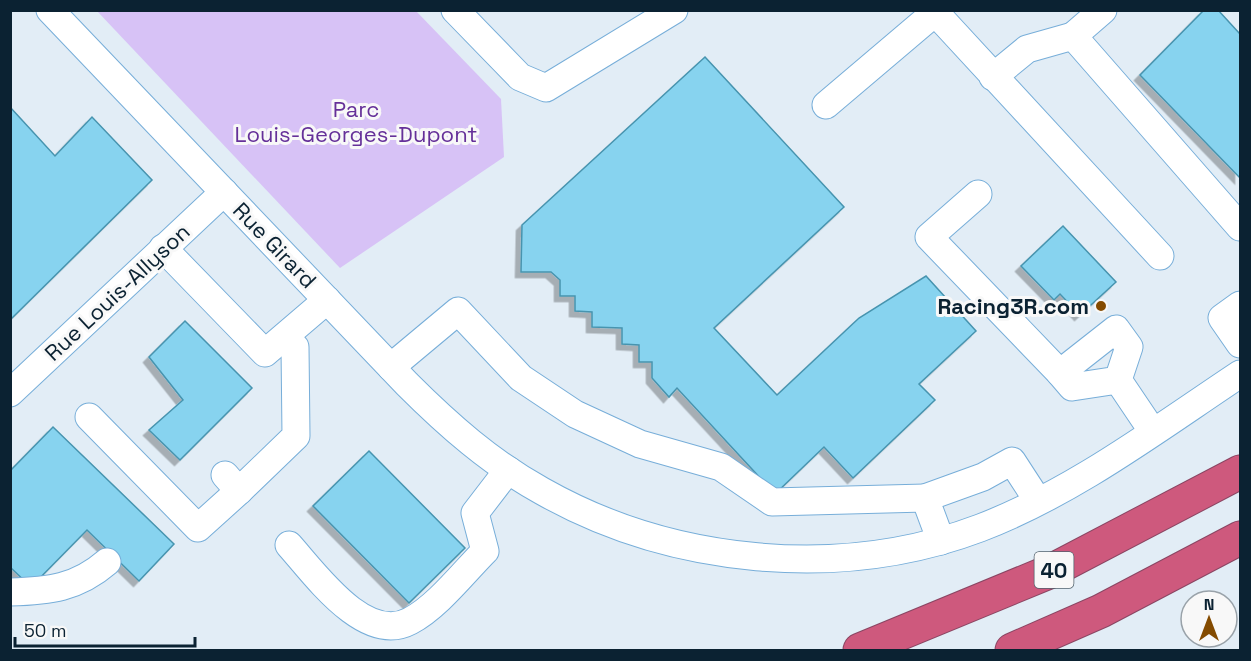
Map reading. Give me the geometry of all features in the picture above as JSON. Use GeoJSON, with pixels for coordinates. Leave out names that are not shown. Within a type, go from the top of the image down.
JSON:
{"type":"FeatureCollection","features":[{"type":"Feature","properties":{"kind":"highway","name":"40"},"geometry":{"type":"LineString","coordinates":[[860,651],[1049,572],[1135,530],[1240,472]]}},
{"type":"Feature","properties":{"kind":"highway","name":"40"},"geometry":{"type":"LineString","coordinates":[[1012,651],[1135,594],[1240,538]]}},
{"type":"Feature","properties":{"kind":"street","name":"Rue Girard"},"geometry":{"type":"LineString","coordinates":[[50,10],[392,368],[449,424],[508,470],[542,491],[591,515],[645,534],[704,550],[764,557],[811,558],[882,552],[941,541],[982,527],[1038,501],[1153,432],[1240,374]]}},
{"type":"Feature","properties":{"kind":"street"},"geometry":{"type":"LineString","coordinates":[[455,10],[520,77],[546,88],[674,10]]}},
{"type":"Feature","properties":{"kind":"street"},"geometry":{"type":"LineString","coordinates":[[993,76],[1028,49],[1073,36],[1103,10]]}},
{"type":"Feature","properties":{"kind":"street"},"geometry":{"type":"LineString","coordinates":[[826,105],[936,11],[1160,256]]}},
{"type":"Feature","properties":{"kind":"street"},"geometry":{"type":"LineString","coordinates":[[1073,36],[1240,227]]}},
{"type":"Feature","properties":{"kind":"street","name":"Rue Louis-Allyson"},"geometry":{"type":"LineString","coordinates":[[10,393],[224,192]]}},
{"type":"Feature","properties":{"kind":"street"},"geometry":{"type":"LineString","coordinates":[[978,194],[929,237],[1072,387],[1118,380]]}},
{"type":"Feature","properties":{"kind":"street"},"geometry":{"type":"LineString","coordinates":[[163,248],[265,353],[327,300]]}},
{"type":"Feature","properties":{"kind":"street"},"geometry":{"type":"LineString","coordinates":[[1240,305],[1222,318],[1240,344]]}},
{"type":"Feature","properties":{"kind":"street"},"geometry":{"type":"LineString","coordinates":[[392,368],[458,311],[521,378],[575,414],[640,444],[721,467],[772,502],[925,498],[983,477],[1012,460],[1038,501]]}},
{"type":"Feature","properties":{"kind":"street"},"geometry":{"type":"LineString","coordinates":[[1060,374],[1116,328],[1130,347],[1118,380]]}},
{"type":"Feature","properties":{"kind":"street"},"geometry":{"type":"LineString","coordinates":[[89,417],[198,528],[232,483],[296,436],[295,347],[285,337]]}},
{"type":"Feature","properties":{"kind":"street"},"geometry":{"type":"LineString","coordinates":[[1118,380],[1153,432]]}},
{"type":"Feature","properties":{"kind":"street"},"geometry":{"type":"LineString","coordinates":[[289,545],[356,613],[383,625],[403,624],[427,608],[485,551],[475,513],[508,470]]}},
{"type":"Feature","properties":{"kind":"street"},"geometry":{"type":"LineString","coordinates":[[925,498],[941,541]]}},
{"type":"Feature","properties":{"kind":"street"},"geometry":{"type":"LineString","coordinates":[[10,592],[65,587],[86,579],[107,562]]}},
{"type":"Feature","properties":{"kind":"green space","name":"Parc Louis-Georges-Dupont"},"geometry":{"type":"Polygon","coordinates":[[[97,11],[416,11],[501,99],[504,157],[340,268],[97,11]]]}},
{"type":"Feature","properties":{"kind":"building"},"geometry":{"type":"Polygon","coordinates":[[[1204,10],[1218,10],[1240,34],[1240,178],[1140,75],[1204,10]]]}},
{"type":"Feature","properties":{"kind":"building"},"geometry":{"type":"Polygon","coordinates":[[[705,57],[844,207],[714,328],[777,395],[859,318],[926,276],[976,331],[919,384],[935,400],[853,478],[824,447],[775,494],[677,388],[669,397],[652,378],[652,362],[639,362],[639,345],[622,344],[622,328],[592,327],[592,312],[575,311],[575,296],[560,296],[560,280],[551,272],[521,272],[522,225],[705,57]]]}},
{"type":"Feature","properties":{"kind":"building"},"geometry":{"type":"Polygon","coordinates":[[[10,107],[55,156],[92,117],[152,180],[10,320],[10,107]]]}},
{"type":"Feature","properties":{"kind":"building"},"geometry":{"type":"Polygon","coordinates":[[[1063,226],[1116,282],[1080,315],[1060,294],[1054,300],[1021,266],[1063,226]]]}},
{"type":"Feature","properties":{"kind":"building"},"geometry":{"type":"Polygon","coordinates":[[[185,321],[252,388],[180,460],[149,430],[183,400],[149,357],[185,321]]]}},
{"type":"Feature","properties":{"kind":"building"},"geometry":{"type":"Polygon","coordinates":[[[53,427],[174,544],[139,581],[87,530],[31,587],[10,567],[10,471],[53,427]]]}},
{"type":"Feature","properties":{"kind":"building"},"geometry":{"type":"Polygon","coordinates":[[[369,451],[465,548],[409,603],[313,506],[369,451]]]}},
{"type":"Feature","properties":{"kind":"place","name":"Racing3R.com"},"geometry":{"type":"Point","coordinates":[1101,306]}}]}
